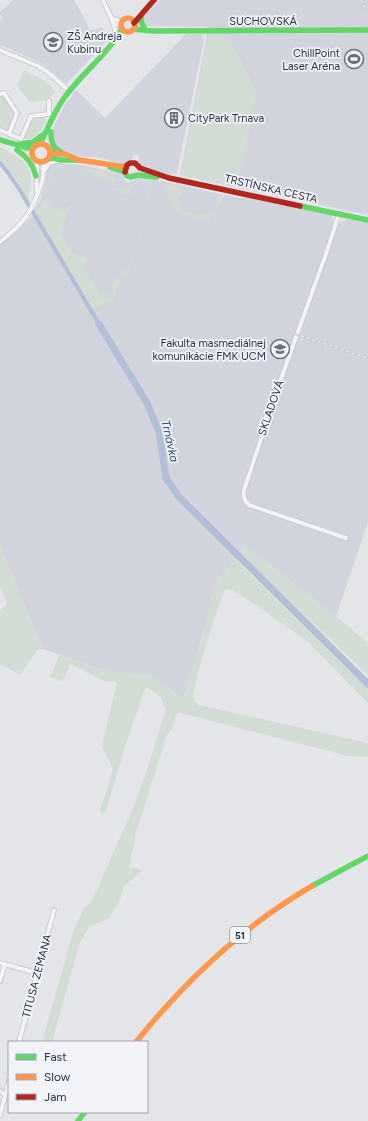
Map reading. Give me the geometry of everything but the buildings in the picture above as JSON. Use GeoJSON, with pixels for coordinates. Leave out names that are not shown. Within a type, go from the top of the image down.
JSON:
{"type":"FeatureCollection","features":[{"type":"Feature","properties":{"kind":"main road"},"geometry":{"type":"LineString","coordinates":[[122,25],[132,25],[154,0]]}},
{"type":"Feature","properties":{"kind":"main road"},"geometry":{"type":"LineString","coordinates":[[34,158],[33,150],[48,132],[58,107],[69,91],[146,9]]}},
{"type":"Feature","properties":{"kind":"main road"},"geometry":{"type":"LineString","coordinates":[[141,16],[141,22],[144,27]]}},
{"type":"Feature","properties":{"kind":"main road"},"geometry":{"type":"LineString","coordinates":[[104,53],[116,38],[126,18],[132,25]]}},
{"type":"Feature","properties":{"kind":"main road","name":"SUCHOVSKÁ"},"geometry":{"type":"LineString","coordinates":[[132,25],[158,30]]}},
{"type":"Feature","properties":{"kind":"main road","name":"SUCHOVSKÁ"},"geometry":{"type":"LineString","coordinates":[[132,25],[152,31],[368,30]]}},
{"type":"Feature","properties":{"kind":"main road"},"geometry":{"type":"LineString","coordinates":[[17,147],[34,142],[48,132]]}},
{"type":"Feature","properties":{"kind":"main road"},"geometry":{"type":"LineString","coordinates":[[0,140],[17,147],[41,162],[47,160],[50,155],[48,132]]}},
{"type":"Feature","properties":{"kind":"main road"},"geometry":{"type":"LineString","coordinates":[[48,132],[52,146],[55,150],[65,154]]}},
{"type":"Feature","properties":{"kind":"main road"},"geometry":{"type":"LineString","coordinates":[[17,147],[28,148],[38,145],[49,149]]}},
{"type":"Feature","properties":{"kind":"main road"},"geometry":{"type":"LineString","coordinates":[[17,147],[29,159],[36,176]]}},
{"type":"Feature","properties":{"kind":"main road","name":"TRSTÍNSKA CESTA"},"geometry":{"type":"LineString","coordinates":[[49,149],[54,153],[65,154],[79,160]]}},
{"type":"Feature","properties":{"kind":"main road","name":"TRSTÍNSKA CESTA"},"geometry":{"type":"LineString","coordinates":[[47,160],[53,158],[61,160],[79,160],[125,169]]}},
{"type":"Feature","properties":{"kind":"main road","name":"TRSTÍNSKA CESTA"},"geometry":{"type":"LineString","coordinates":[[125,169],[128,164],[133,163],[137,164],[140,168],[169,178]]}},
{"type":"Feature","properties":{"kind":"main road"},"geometry":{"type":"LineString","coordinates":[[138,175],[140,168]]}},
{"type":"Feature","properties":{"kind":"main road","name":"TRSTÍNSKA CESTA"},"geometry":{"type":"LineString","coordinates":[[125,169],[127,175],[131,178],[138,175],[169,178],[368,220]]}},
{"type":"Feature","properties":{"kind":"main road","name":"51"},"geometry":{"type":"LineString","coordinates":[[137,1041],[176,994],[207,963],[245,932],[301,892],[368,856]]}},
{"type":"Feature","properties":{"kind":"main road"},"geometry":{"type":"LineString","coordinates":[[78,1121],[84,1113]]}},
{"type":"Feature","properties":{"kind":"street"},"geometry":{"type":"LineString","coordinates":[[103,0],[111,17],[116,38]]}},
{"type":"Feature","properties":{"kind":"street"},"geometry":{"type":"LineString","coordinates":[[111,17],[119,21],[122,25]]}},
{"type":"Feature","properties":{"kind":"street"},"geometry":{"type":"LineString","coordinates":[[113,23],[122,25]]}},
{"type":"Feature","properties":{"kind":"street"},"geometry":{"type":"LineString","coordinates":[[0,50],[38,66],[49,73],[69,91]]}},
{"type":"Feature","properties":{"kind":"street"},"geometry":{"type":"LineString","coordinates":[[0,94],[4,94],[17,113],[9,134]]}},
{"type":"Feature","properties":{"kind":"street"},"geometry":{"type":"LineString","coordinates":[[0,130],[21,139],[31,116],[49,114],[49,101]]}},
{"type":"Feature","properties":{"kind":"street"},"geometry":{"type":"LineString","coordinates":[[34,158],[38,169],[36,176],[37,193]]}},
{"type":"Feature","properties":{"kind":"street"},"geometry":{"type":"LineString","coordinates":[[43,174],[43,166],[47,160]]}},
{"type":"Feature","properties":{"kind":"street"},"geometry":{"type":"LineString","coordinates":[[0,242],[28,215],[34,203],[43,174],[49,164],[61,160]]}},
{"type":"Feature","properties":{"kind":"street","name":"SKLADOVÁ"},"geometry":{"type":"LineString","coordinates":[[339,214],[294,343],[266,417],[265,426],[243,496],[244,501],[248,505],[346,538]]}},
{"type":"Feature","properties":{"kind":"street","name":"TITUSA ZEMANA"},"geometry":{"type":"LineString","coordinates":[[19,1041],[54,910]]}},
{"type":"Feature","properties":{"kind":"street"},"geometry":{"type":"LineString","coordinates":[[0,981],[2,963],[38,973]]}},
{"type":"Feature","properties":{"kind":"street"},"geometry":{"type":"LineString","coordinates":[[0,1115],[8,1084]]}},
{"type":"Feature","properties":{"kind":"street"},"geometry":{"type":"LineString","coordinates":[[0,1091],[5,1095]]}},
{"type":"Feature","properties":{"kind":"shaded area","name":"ZŠ Andreja Kubinu"},"geometry":{"type":"Polygon","coordinates":[[[13,0],[74,0],[87,23],[89,30],[95,30],[102,27],[109,39],[66,84],[41,63],[0,45],[0,20],[3,17],[0,15],[0,12],[13,0]]]}},
{"type":"Feature","properties":{"kind":"shaded area"},"geometry":{"type":"Polygon","coordinates":[[[159,0],[368,0],[368,215],[180,175],[207,35],[207,27],[144,25],[143,17],[157,4],[159,0]]]}},
{"type":"Feature","properties":{"kind":"shaded area"},"geometry":{"type":"Polygon","coordinates":[[[82,31],[100,39],[96,48],[78,40],[82,31]]]}},
{"type":"Feature","properties":{"kind":"shaded area"},"geometry":{"type":"Polygon","coordinates":[[[186,34],[201,34],[204,40],[177,173],[167,175],[143,168],[138,161],[139,155],[134,155],[131,160],[123,164],[96,157],[83,157],[57,149],[55,146],[53,132],[55,124],[64,106],[76,90],[105,118],[186,34]]]}},
{"type":"Feature","properties":{"kind":"shaded area"},"geometry":{"type":"Polygon","coordinates":[[[208,36],[228,36],[257,93],[237,186],[181,175],[208,36]]]}},
{"type":"Feature","properties":{"kind":"shaded area"},"geometry":{"type":"Polygon","coordinates":[[[24,70],[45,81],[56,91],[48,100],[30,102],[17,86],[24,70]]]}},
{"type":"Feature","properties":{"kind":"shaded area"},"geometry":{"type":"Polygon","coordinates":[[[0,95],[3,95],[16,113],[8,132],[0,129],[0,95]]]}},
{"type":"Feature","properties":{"kind":"shaded area"},"geometry":{"type":"Polygon","coordinates":[[[43,117],[46,120],[41,131],[31,138],[23,139],[32,118],[43,117]]]}},
{"type":"Feature","properties":{"kind":"shaded area"},"geometry":{"type":"Polygon","coordinates":[[[0,147],[17,157],[28,167],[31,180],[28,200],[13,175],[0,161],[0,147]]]}},
{"type":"Feature","properties":{"kind":"shaded area"},"geometry":{"type":"Polygon","coordinates":[[[56,163],[87,166],[108,171],[114,170],[121,172],[124,180],[128,183],[141,177],[148,178],[238,198],[253,198],[330,214],[333,221],[339,223],[347,219],[368,222],[368,522],[336,616],[244,545],[240,554],[215,584],[205,627],[183,699],[151,676],[107,671],[43,649],[0,546],[0,245],[34,215],[90,311],[93,310],[34,211],[41,199],[48,167],[51,164],[56,163]]]}},
{"type":"Feature","properties":{"kind":"shaded area"},"geometry":{"type":"Polygon","coordinates":[[[58,165],[98,170],[116,179],[114,183],[84,169],[64,167],[55,169],[46,188],[52,168],[58,165]]]}},
{"type":"Feature","properties":{"kind":"shaded area"},"geometry":{"type":"Polygon","coordinates":[[[142,179],[151,180],[151,184],[140,181],[133,184],[130,194],[132,195],[130,198],[129,195],[114,190],[114,188],[122,189],[126,184],[129,185],[142,179]]]}},
{"type":"Feature","properties":{"kind":"shaded area"},"geometry":{"type":"Polygon","coordinates":[[[158,183],[127,277],[121,275],[113,300],[92,310],[36,212],[42,205],[44,198],[50,199],[51,206],[65,210],[68,206],[72,207],[72,209],[69,208],[63,226],[66,228],[62,228],[60,234],[70,249],[70,252],[88,258],[84,269],[102,298],[114,290],[112,284],[114,280],[130,265],[158,183]]]}},
{"type":"Feature","properties":{"kind":"shaded area"},"geometry":{"type":"Polygon","coordinates":[[[151,184],[151,189],[146,201],[151,184]]]}},
{"type":"Feature","properties":{"kind":"shaded area"},"geometry":{"type":"Polygon","coordinates":[[[166,184],[181,187],[183,193],[177,202],[178,206],[196,215],[210,213],[213,209],[215,210],[217,203],[215,199],[221,195],[224,196],[209,220],[207,222],[181,214],[171,207],[165,187],[166,184]]]}},
{"type":"Feature","properties":{"kind":"shaded area"},"geometry":{"type":"Polygon","coordinates":[[[244,545],[336,616],[368,643],[368,675],[240,554],[244,545]]]}},
{"type":"Feature","properties":{"kind":"shaded area"},"geometry":{"type":"Polygon","coordinates":[[[0,546],[43,649],[37,650],[20,675],[0,664],[0,611],[7,604],[0,587],[0,546]]]}},
{"type":"Feature","properties":{"kind":"shaded area"},"geometry":{"type":"Polygon","coordinates":[[[236,559],[368,689],[368,703],[307,641],[253,603],[234,591],[225,589],[211,629],[201,665],[194,694],[194,702],[199,705],[368,743],[368,757],[348,756],[177,712],[173,726],[166,737],[136,833],[129,867],[143,870],[124,886],[120,899],[109,918],[89,927],[80,942],[52,1041],[42,1041],[74,929],[85,907],[91,902],[95,894],[131,813],[144,779],[166,709],[160,696],[146,687],[130,731],[106,811],[102,814],[100,810],[113,769],[102,747],[117,682],[104,681],[70,664],[63,681],[50,677],[60,655],[107,671],[151,676],[183,699],[205,627],[215,584],[236,559]]]}},
{"type":"Feature","properties":{"kind":"waterway","name":"Trnávka"},"geometry":{"type":"LineString","coordinates":[[0,163],[21,192],[99,324]]}},
{"type":"Feature","properties":{"kind":"waterway","name":"Trnávka"},"geometry":{"type":"LineString","coordinates":[[99,324],[147,403],[159,432],[166,478],[179,497],[368,684]]}},
{"type":"Feature","properties":{"kind":"railway"},"geometry":{"type":"LineString","coordinates":[[361,0],[368,12]]}},
{"type":"Feature","properties":{"kind":"railway"},"geometry":{"type":"LineString","coordinates":[[295,334],[368,358]]}},
{"type":"Feature","properties":{"kind":"traffic: fast"},"geometry":{"type":"LineString","coordinates":[[141,16],[141,22],[144,27]]}},
{"type":"Feature","properties":{"kind":"traffic: fast"},"geometry":{"type":"LineString","coordinates":[[40,144],[60,103],[102,56],[122,29]]}},
{"type":"Feature","properties":{"kind":"traffic: fast"},"geometry":{"type":"LineString","coordinates":[[133,29],[152,31],[368,30]]}},
{"type":"Feature","properties":{"kind":"traffic: fast"},"geometry":{"type":"LineString","coordinates":[[51,132],[53,144],[61,152]]}},
{"type":"Feature","properties":{"kind":"traffic: fast"},"geometry":{"type":"LineString","coordinates":[[20,144],[33,142],[44,134]]}},
{"type":"Feature","properties":{"kind":"traffic: fast"},"geometry":{"type":"LineString","coordinates":[[0,140],[28,148],[35,146]]}},
{"type":"Feature","properties":{"kind":"traffic: fast"},"geometry":{"type":"LineString","coordinates":[[17,150],[29,161],[36,176]]}},
{"type":"Feature","properties":{"kind":"traffic: fast"},"geometry":{"type":"LineString","coordinates":[[48,159],[79,160]]}},
{"type":"Feature","properties":{"kind":"traffic: fast"},"geometry":{"type":"LineString","coordinates":[[110,167],[125,172],[127,176],[130,177],[138,175],[157,177]]}},
{"type":"Feature","properties":{"kind":"traffic: fast"},"geometry":{"type":"LineString","coordinates":[[300,206],[368,220]]}},
{"type":"Feature","properties":{"kind":"traffic: fast"},"geometry":{"type":"LineString","coordinates":[[312,886],[368,856]]}},
{"type":"Feature","properties":{"kind":"traffic: fast"},"geometry":{"type":"LineString","coordinates":[[78,1121],[84,1113]]}},
{"type":"Feature","properties":{"kind":"traffic: slow"},"geometry":{"type":"LineString","coordinates":[[128,18],[133,20],[135,25],[133,30],[128,32],[123,30],[121,25],[123,20],[128,18]]}},
{"type":"Feature","properties":{"kind":"traffic: slow"},"geometry":{"type":"LineString","coordinates":[[41,144],[47,147],[50,153],[47,159],[41,162],[35,159],[32,153],[35,147],[41,144]]}},
{"type":"Feature","properties":{"kind":"traffic: slow"},"geometry":{"type":"LineString","coordinates":[[50,151],[65,154],[79,160],[126,167]]}},
{"type":"Feature","properties":{"kind":"traffic: slow"},"geometry":{"type":"LineString","coordinates":[[137,1041],[175,997],[217,956],[262,919],[312,886]]}},
{"type":"Feature","properties":{"kind":"traffic: jam"},"geometry":{"type":"LineString","coordinates":[[134,23],[154,0]]}},
{"type":"Feature","properties":{"kind":"traffic: jam"},"geometry":{"type":"LineString","coordinates":[[125,172],[127,165],[130,163],[135,163],[140,168],[169,178],[300,206]]}},
{"type":"Feature","properties":{"kind":"place","name":"ZŠ Andreja Kubinu"},"geometry":{"type":"Point","coordinates":[53,42]}},
{"type":"Feature","properties":{"kind":"place","name":"ChillPoint Laser Aréna"},"geometry":{"type":"Point","coordinates":[354,59]}},
{"type":"Feature","properties":{"kind":"place","name":"CityPark Trnava"},"geometry":{"type":"Point","coordinates":[174,118]}},
{"type":"Feature","properties":{"kind":"place","name":"Fakulta masmediálnej komunikácie FMK UCM"},"geometry":{"type":"Point","coordinates":[280,349]}}]}
